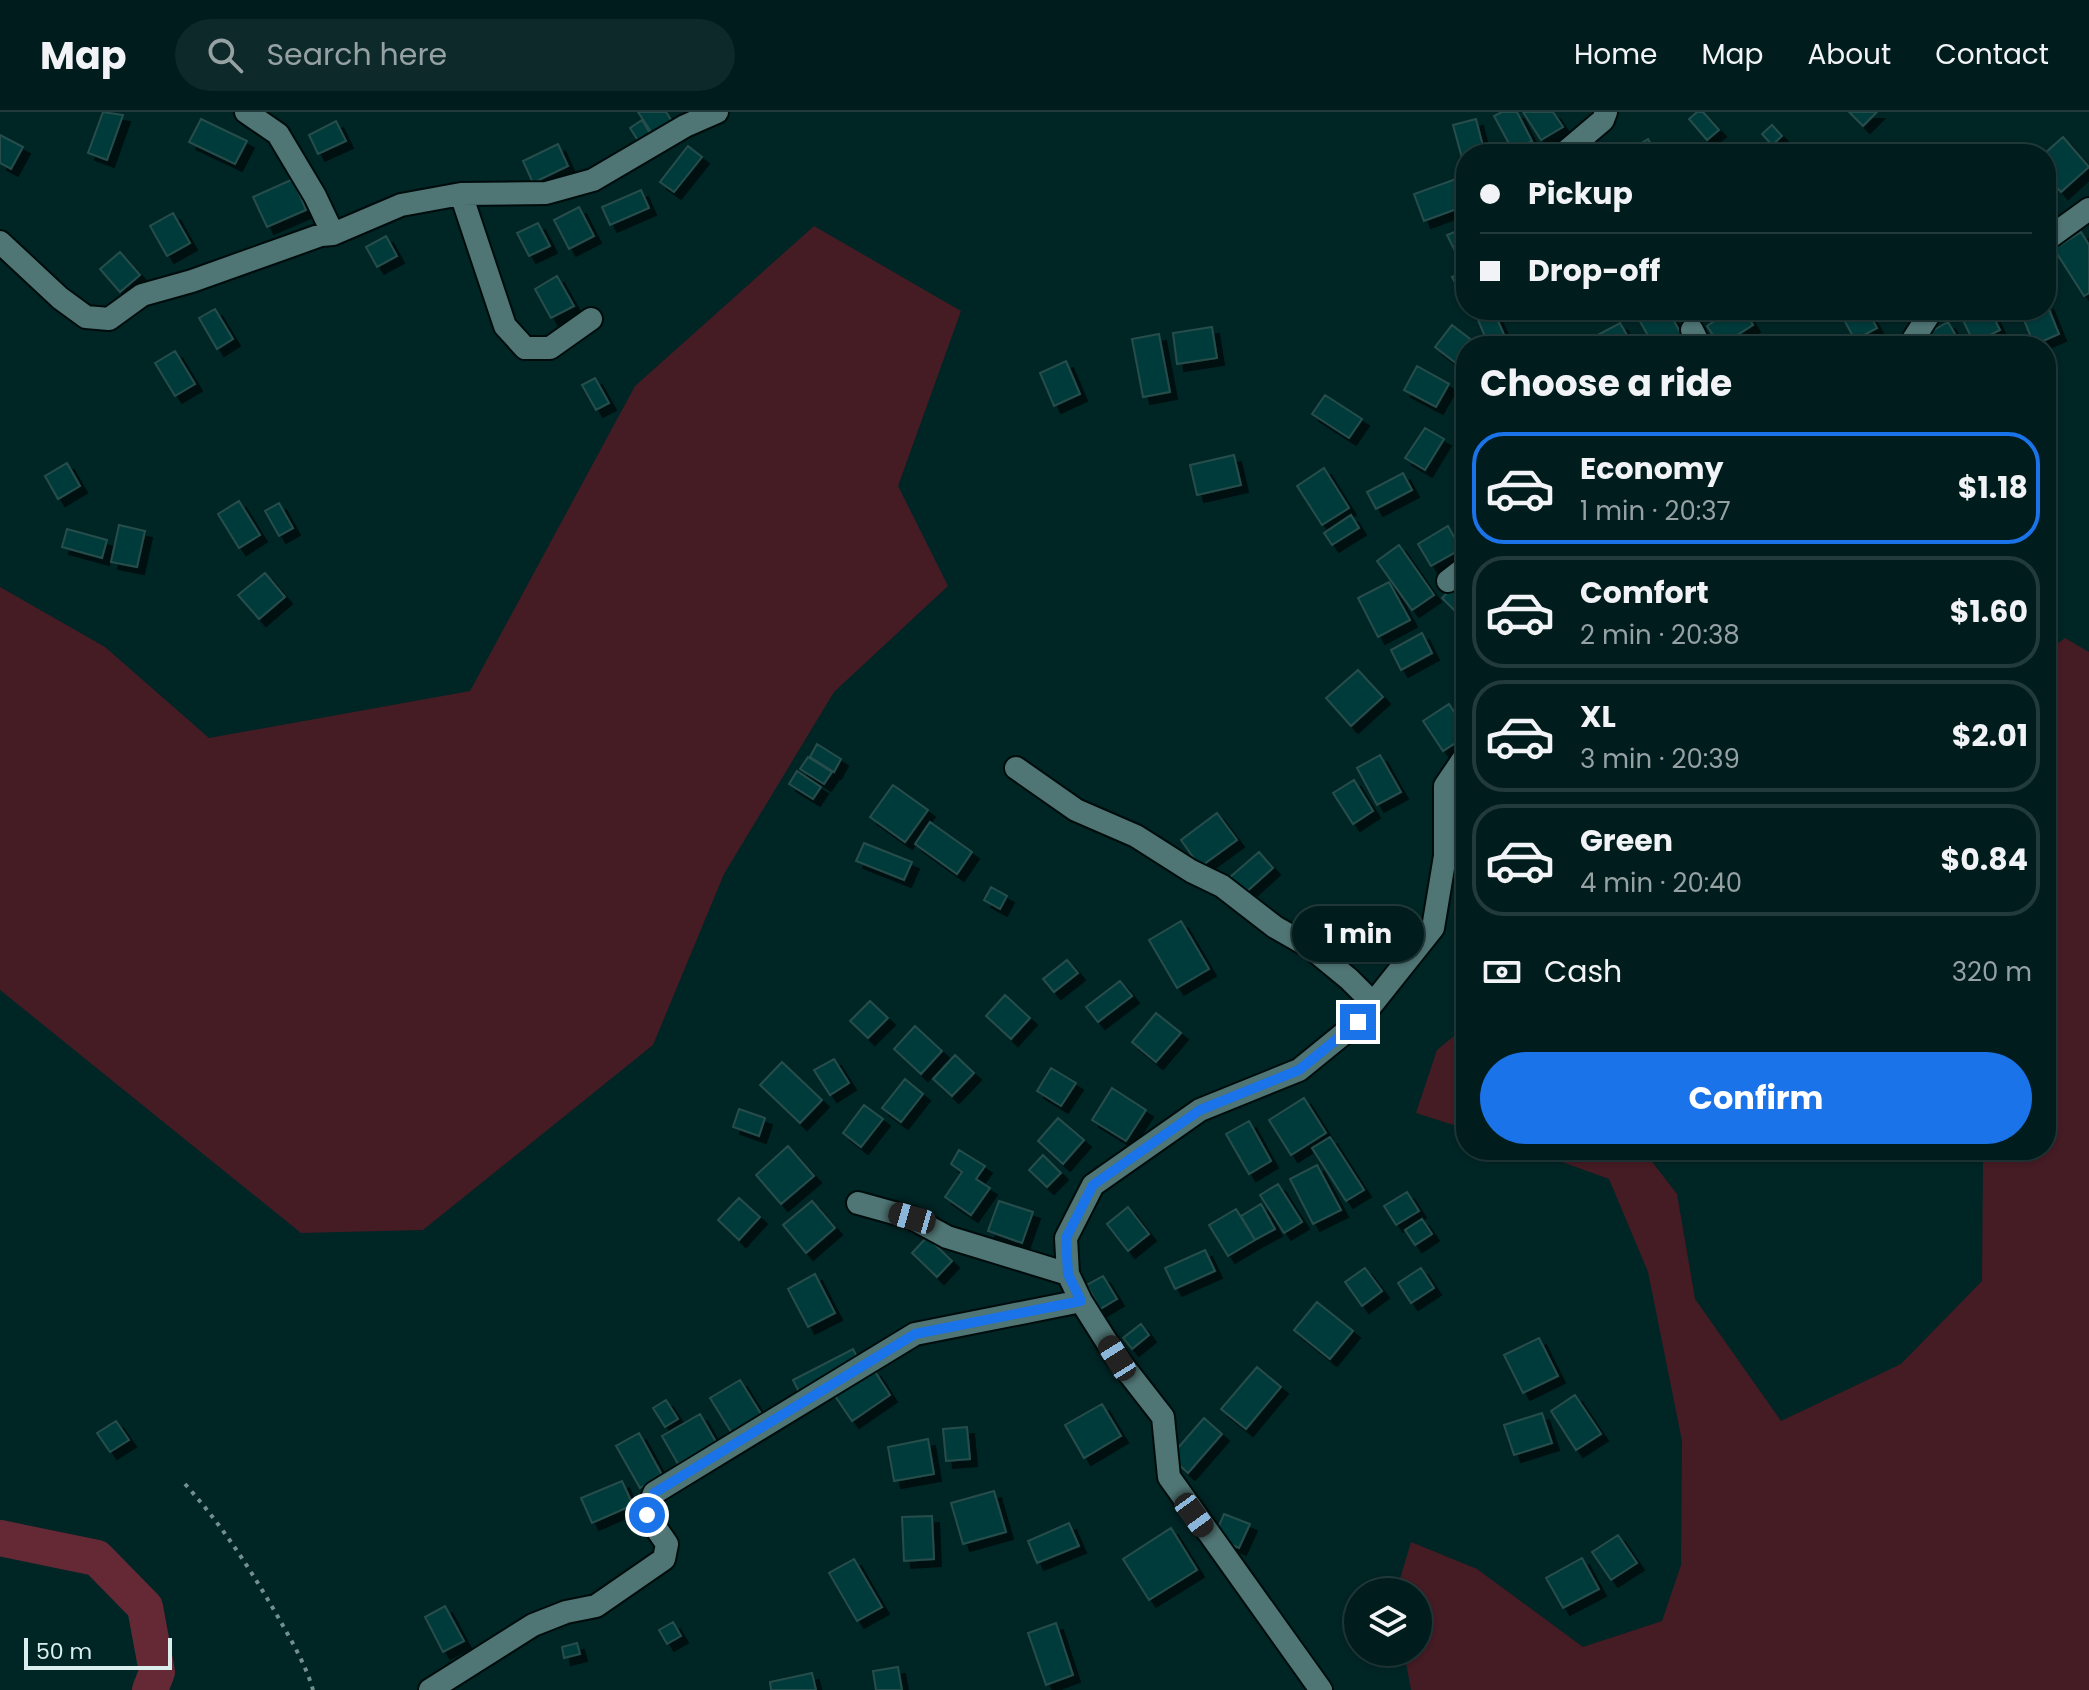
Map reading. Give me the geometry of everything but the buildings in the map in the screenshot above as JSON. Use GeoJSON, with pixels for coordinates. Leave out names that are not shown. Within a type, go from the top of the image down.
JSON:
{"type":"FeatureCollection","features":[{"type":"Feature","properties":{"kind":"street"},"geometry":{"type":"LineString","coordinates":[[246,112],[278,134],[315,196],[333,234]]}},
{"type":"Feature","properties":{"kind":"street"},"geometry":{"type":"LineString","coordinates":[[0,242],[60,298],[86,317],[109,319],[142,295],[192,281],[321,235],[333,234],[401,205],[461,194],[546,193],[593,180],[685,126],[717,112]]}},
{"type":"Feature","properties":{"kind":"street"},"geometry":{"type":"LineString","coordinates":[[1575,144],[1603,120],[1606,112]]}},
{"type":"Feature","properties":{"kind":"street"},"geometry":{"type":"LineString","coordinates":[[461,194],[505,326],[525,348],[550,348],[591,319]]}},
{"type":"Feature","properties":{"kind":"street"},"geometry":{"type":"LineString","coordinates":[[2056,233],[2089,209]]}},
{"type":"Feature","properties":{"kind":"street"},"geometry":{"type":"LineString","coordinates":[[1448,581],[1456,575]]}},
{"type":"Feature","properties":{"kind":"street"},"geometry":{"type":"LineString","coordinates":[[1016,768],[1076,810],[1136,836],[1191,871],[1222,886],[1275,927],[1310,947],[1373,1003]]}},
{"type":"Feature","properties":{"kind":"street"},"geometry":{"type":"LineString","coordinates":[[1321,1690],[1169,1477],[1163,1417],[1117,1358],[1081,1301],[1068,1274],[1066,1238],[1093,1185],[1200,1110],[1299,1070],[1358,1022],[1433,928],[1445,856],[1445,786],[1456,770]]}},
{"type":"Feature","properties":{"kind":"street"},"geometry":{"type":"LineString","coordinates":[[858,1203],[912,1218],[947,1237],[1068,1274]]}},
{"type":"Feature","properties":{"kind":"street"},"geometry":{"type":"LineString","coordinates":[[430,1690],[533,1625],[566,1612],[596,1606],[648,1572],[664,1559],[667,1544],[647,1515],[654,1493],[915,1334],[1081,1301]]}},
{"type":"Feature","properties":{"kind":"path"},"geometry":{"type":"LineString","coordinates":[[185,1484],[226,1533],[257,1581],[314,1690]]}},
{"type":"Feature","properties":{"kind":"shaded area"},"geometry":{"type":"Polygon","coordinates":[[[814,226],[961,311],[898,486],[948,586],[834,692],[724,874],[653,1045],[423,1230],[301,1233],[0,990],[0,587],[105,647],[209,738],[470,691],[635,386],[814,226]]]}},
{"type":"Feature","properties":{"kind":"shaded area"},"geometry":{"type":"Polygon","coordinates":[[[2065,638],[2089,652],[2089,1690],[1411,1690],[1407,1666],[1432,1666],[1432,1578],[1400,1578],[1411,1542],[1477,1569],[1583,1647],[1662,1621],[1681,1565],[1682,1441],[1648,1272],[1609,1179],[1557,1160],[1651,1160],[1677,1194],[1695,1299],[1781,1421],[1901,1364],[1982,1281],[1983,1160],[2056,1160],[2056,645],[2065,638]]]}},
{"type":"Feature","properties":{"kind":"shaded area"},"geometry":{"type":"Polygon","coordinates":[[[1456,1034],[1456,1126],[1416,1113],[1437,1050],[1456,1034]]]}},
{"type":"Feature","properties":{"kind":"waterway"},"geometry":{"type":"LineString","coordinates":[[0,1538],[97,1558],[145,1607],[157,1672],[150,1690]]}},
{"type":"Feature","properties":{"kind":"route"},"geometry":{"type":"LineString","coordinates":[[647,1515],[654,1493],[915,1334],[1081,1301],[1068,1274],[1066,1238],[1093,1185],[1200,1110],[1299,1070],[1358,1022]]}}]}
